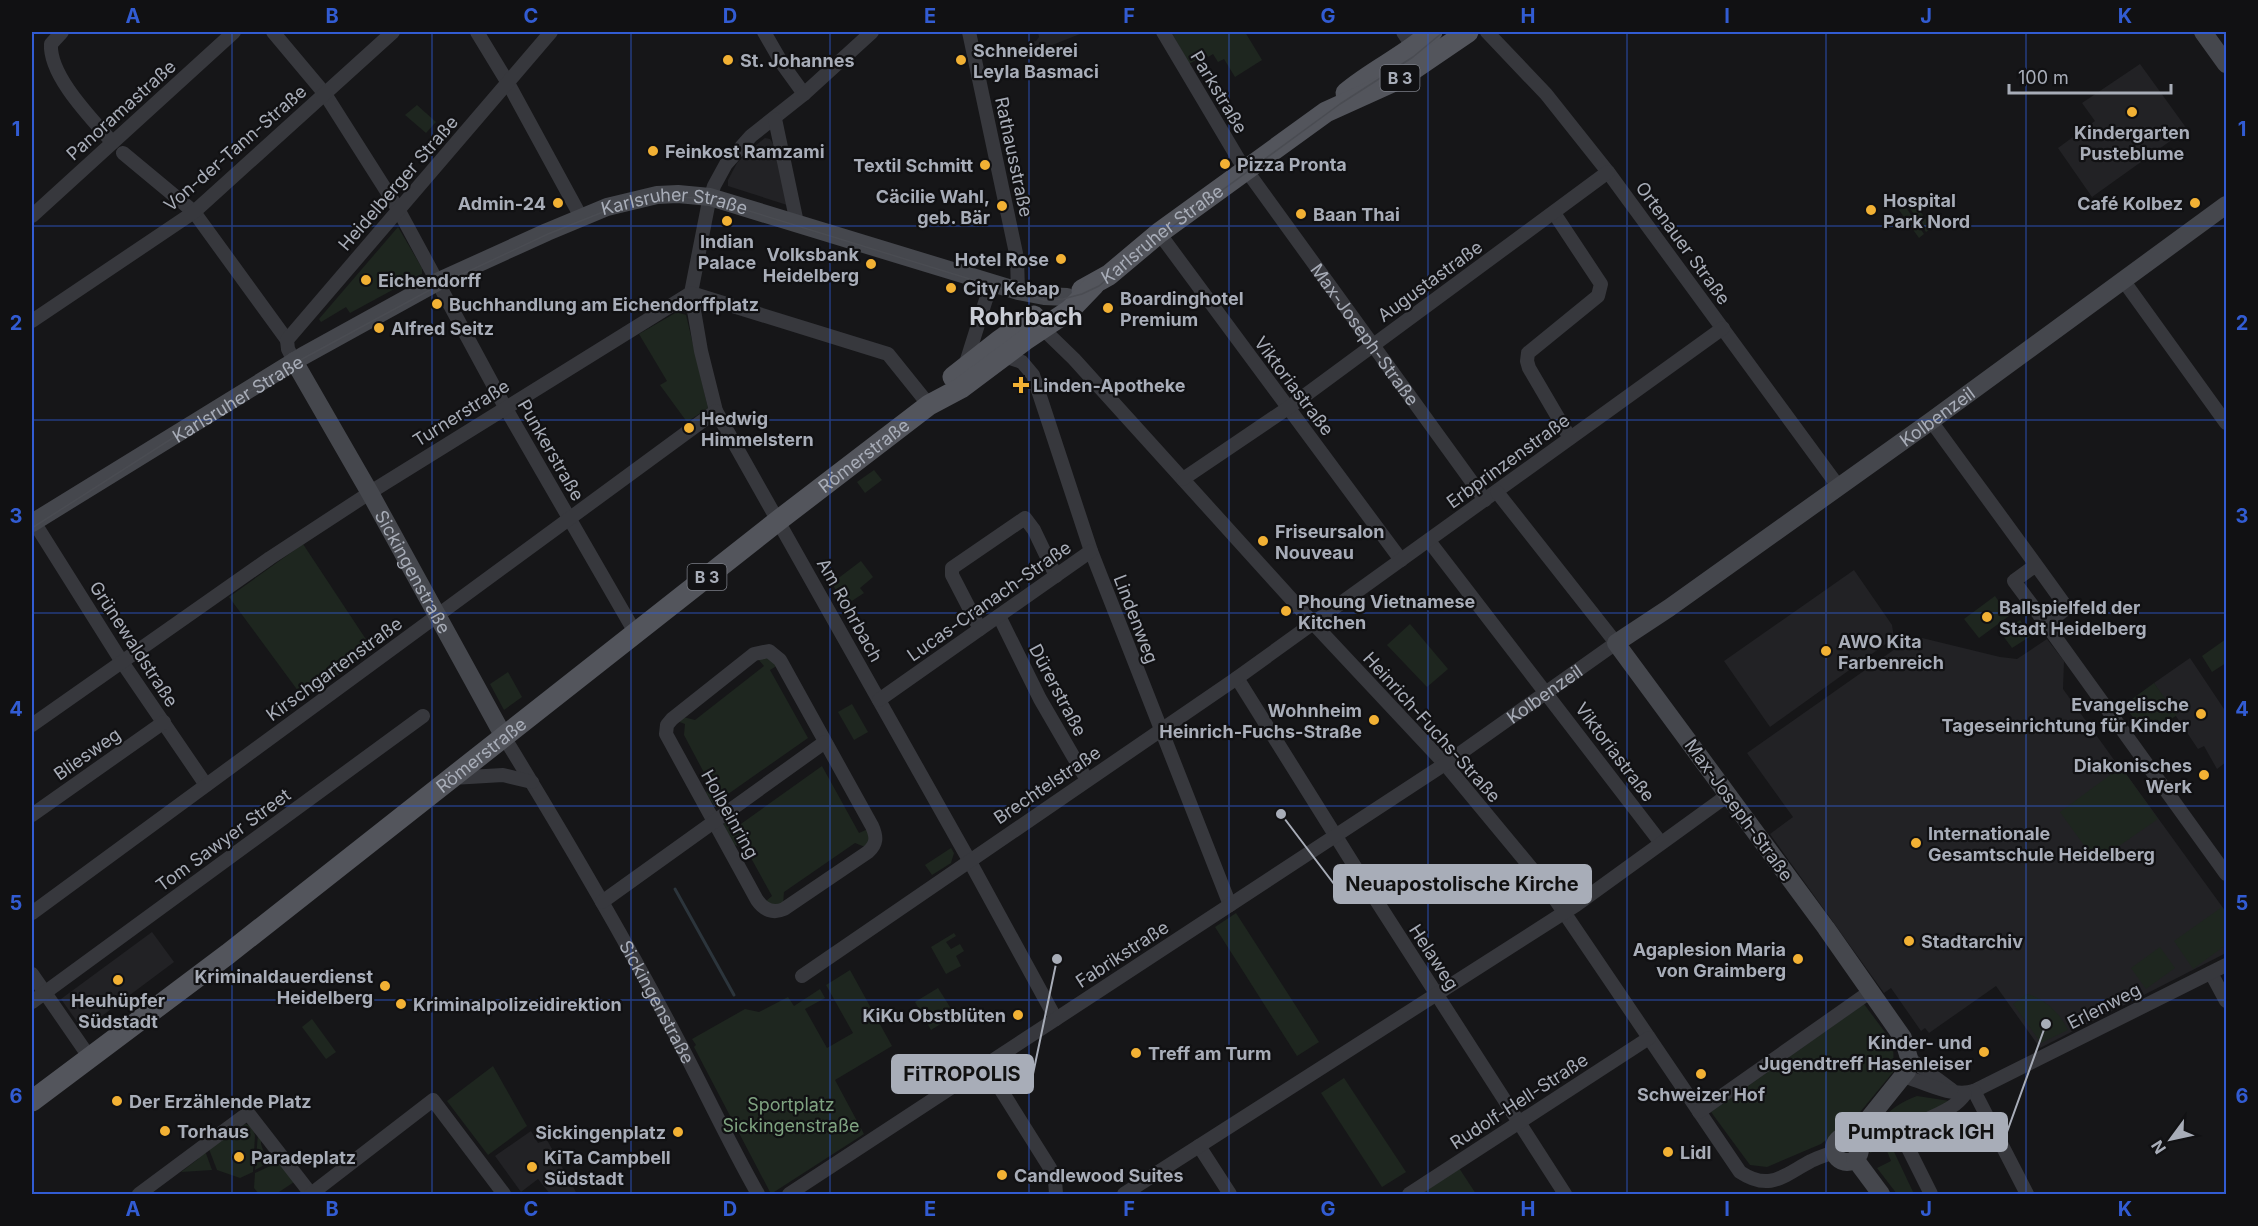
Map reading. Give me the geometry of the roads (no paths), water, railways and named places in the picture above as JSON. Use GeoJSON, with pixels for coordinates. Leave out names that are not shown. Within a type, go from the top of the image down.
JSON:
{"type":"FeatureCollection","features":[{"type":"Feature","properties":{"kind":"main road","name":"Karlsruher Straße"},"geometry":{"type":"LineString","coordinates":[[1067,297],[1094,285],[1159,233],[1326,112],[1408,39],[1432,32]]}},
{"type":"Feature","properties":{"kind":"main road","name":"Karlsruher Straße"},"geometry":{"type":"LineString","coordinates":[[1326,112],[1398,79],[1468,32]]}},
{"type":"Feature","properties":{"kind":"main road","name":"Römerstraße"},"geometry":{"type":"LineString","coordinates":[[32,1101],[200,975],[779,520],[929,405],[961,388],[1070,310],[1094,285]]}},
{"type":"Feature","properties":{"kind":"main road","name":"Römerstraße"},"geometry":{"type":"LineString","coordinates":[[929,405],[953,377],[964,368],[1026,321],[1067,297]]}},
{"type":"Feature","properties":{"kind":"street"},"geometry":{"type":"LineString","coordinates":[[62,32],[51,44],[54,64],[74,97],[112,142]]}},
{"type":"Feature","properties":{"kind":"street","name":"Panoramastraße"},"geometry":{"type":"LineString","coordinates":[[32,216],[234,32]]}},
{"type":"Feature","properties":{"kind":"street","name":"Punkerstraße"},"geometry":{"type":"LineString","coordinates":[[273,32],[325,94],[398,208],[505,407],[636,634]]}},
{"type":"Feature","properties":{"kind":"street","name":"Von-der-Tann-Straße"},"geometry":{"type":"LineString","coordinates":[[32,321],[194,212],[393,32]]}},
{"type":"Feature","properties":{"kind":"street"},"geometry":{"type":"LineString","coordinates":[[477,32],[508,83],[581,217]]}},
{"type":"Feature","properties":{"kind":"street","name":"Heidelberger Straße"},"geometry":{"type":"LineString","coordinates":[[287,340],[550,32]]}},
{"type":"Feature","properties":{"kind":"street"},"geometry":{"type":"LineString","coordinates":[[764,32],[783,65],[804,94]]}},
{"type":"Feature","properties":{"kind":"street","name":"Am Rohrbach"},"geometry":{"type":"LineString","coordinates":[[872,32],[775,119],[751,136],[726,164],[715,183],[710,197],[691,294],[701,351],[716,411],[1056,1019]]}},
{"type":"Feature","properties":{"kind":"street","name":"Rathausstraße"},"geometry":{"type":"LineString","coordinates":[[969,32],[1017,258],[1018,291]]}},
{"type":"Feature","properties":{"kind":"street","name":"Parkstraße"},"geometry":{"type":"LineString","coordinates":[[1163,32],[1245,169]]}},
{"type":"Feature","properties":{"kind":"street","name":"Ortenauer Straße"},"geometry":{"type":"LineString","coordinates":[[1487,32],[1546,94],[1608,172],[1838,486]]}},
{"type":"Feature","properties":{"kind":"street"},"geometry":{"type":"LineString","coordinates":[[2203,32],[2226,64]]}},
{"type":"Feature","properties":{"kind":"street"},"geometry":{"type":"LineString","coordinates":[[775,119],[797,223]]}},
{"type":"Feature","properties":{"kind":"street"},"geometry":{"type":"LineString","coordinates":[[123,153],[194,212],[287,340],[288,350],[294,361]]}},
{"type":"Feature","properties":{"kind":"street","name":"Max-Joseph-Straße"},"geometry":{"type":"LineString","coordinates":[[1245,169],[1372,345],[1491,496],[1638,672],[1900,1034],[1907,1067]]}},
{"type":"Feature","properties":{"kind":"street","name":"Augustastraße"},"geometry":{"type":"LineString","coordinates":[[1183,479],[1288,408],[1608,172]]}},
{"type":"Feature","properties":{"kind":"street","name":"Karlsruher Straße"},"geometry":{"type":"LineString","coordinates":[[34,518],[294,361],[437,282],[581,217],[657,195],[710,197],[1018,291],[1044,296],[1067,297]]}},
{"type":"Feature","properties":{"kind":"street","name":"Kolbenzeil"},"geometry":{"type":"LineString","coordinates":[[1445,764],[1931,421],[2226,205]]}},
{"type":"Feature","properties":{"kind":"street"},"geometry":{"type":"LineString","coordinates":[[1554,213],[1601,284],[1598,297],[1528,353],[1529,368],[1570,438]]}},
{"type":"Feature","properties":{"kind":"street","name":"Viktoriastraße"},"geometry":{"type":"LineString","coordinates":[[1159,233],[1401,560]]}},
{"type":"Feature","properties":{"kind":"street"},"geometry":{"type":"LineString","coordinates":[[964,368],[988,293],[983,280]]}},
{"type":"Feature","properties":{"kind":"street"},"geometry":{"type":"LineString","coordinates":[[2123,280],[2226,423]]}},
{"type":"Feature","properties":{"kind":"street"},"geometry":{"type":"LineString","coordinates":[[691,294],[888,354],[929,405]]}},
{"type":"Feature","properties":{"kind":"street","name":"Turnerstraße"},"geometry":{"type":"LineString","coordinates":[[32,725],[270,558],[370,492],[691,294]]}},
{"type":"Feature","properties":{"kind":"street","name":"Heinrich-Fuchs-Straße"},"geometry":{"type":"LineString","coordinates":[[1042,328],[1068,353],[1313,623],[1445,764],[1537,875],[1734,1165],[1758,1188],[1834,1152]]}},
{"type":"Feature","properties":{"kind":"street","name":"Erbprinzenstraße"},"geometry":{"type":"LineString","coordinates":[[1313,623],[1724,328]]}},
{"type":"Feature","properties":{"kind":"street","name":"Lindenweg"},"geometry":{"type":"LineString","coordinates":[[1004,356],[1022,362],[1033,375],[1091,551],[1230,906]]}},
{"type":"Feature","properties":{"kind":"street","name":"Sickingenstraße"},"geometry":{"type":"LineString","coordinates":[[294,361],[370,492],[504,737],[602,902],[668,1020],[734,1152],[758,1194]]}},
{"type":"Feature","properties":{"kind":"street","name":"Kirschgartenstraße"},"geometry":{"type":"LineString","coordinates":[[32,913],[716,411]]}},
{"type":"Feature","properties":{"kind":"street"},"geometry":{"type":"LineString","coordinates":[[1931,421],[2067,608],[2046,624]]}},
{"type":"Feature","properties":{"kind":"street","name":"Grünewaldstraße"},"geometry":{"type":"LineString","coordinates":[[34,518],[122,662],[206,785]]}},
{"type":"Feature","properties":{"kind":"street"},"geometry":{"type":"LineString","coordinates":[[980,629],[952,575],[952,568],[1025,518],[1034,530],[1056,576]]}},
{"type":"Feature","properties":{"kind":"street","name":"Viktoriastraße"},"geometry":{"type":"LineString","coordinates":[[1429,540],[1661,843]]}},
{"type":"Feature","properties":{"kind":"street","name":"Lucas-Cranach-Straße"},"geometry":{"type":"LineString","coordinates":[[879,700],[1091,551]]}},
{"type":"Feature","properties":{"kind":"street"},"geometry":{"type":"LineString","coordinates":[[2036,566],[2014,581],[2226,874]]}},
{"type":"Feature","properties":{"kind":"street","name":"Dürerstraße"},"geometry":{"type":"LineString","coordinates":[[999,616],[1040,699],[1087,780]]}},
{"type":"Feature","properties":{"kind":"street","name":"Brechtelstraße"},"geometry":{"type":"LineString","coordinates":[[802,976],[1237,678],[1313,623]]}},
{"type":"Feature","properties":{"kind":"street"},"geometry":{"type":"LineString","coordinates":[[1638,672],[1635,651],[1645,624]]}},
{"type":"Feature","properties":{"kind":"street","name":"Holbeinring"},"geometry":{"type":"LineString","coordinates":[[768,651],[780,660],[825,742],[876,833],[875,843],[868,852],[784,909],[775,911],[765,908],[757,900],[668,740],[667,725],[754,654],[768,651]]}},
{"type":"Feature","properties":{"kind":"street","name":"Helaweg"},"geometry":{"type":"LineString","coordinates":[[1237,678],[1565,1194]]}},
{"type":"Feature","properties":{"kind":"street","name":"Tom Sawyer Street"},"geometry":{"type":"LineString","coordinates":[[32,1002],[423,716]]}},
{"type":"Feature","properties":{"kind":"street","name":"Bliesweg"},"geometry":{"type":"LineString","coordinates":[[32,815],[164,722]]}},
{"type":"Feature","properties":{"kind":"street"},"geometry":{"type":"LineString","coordinates":[[602,902],[825,742]]}},
{"type":"Feature","properties":{"kind":"street","name":"Fabrikstraße"},"geometry":{"type":"LineString","coordinates":[[789,1194],[1445,764]]}},
{"type":"Feature","properties":{"kind":"street"},"geometry":{"type":"LineString","coordinates":[[452,778],[503,775],[532,782]]}},
{"type":"Feature","properties":{"kind":"street"},"geometry":{"type":"LineString","coordinates":[[1124,1194],[1564,912],[1728,795]]}},
{"type":"Feature","properties":{"kind":"street","name":"Erlenweg"},"geometry":{"type":"LineString","coordinates":[[1931,1194],[1905,1140],[1912,1128],[1955,1107],[1964,1092],[2226,965]]}},
{"type":"Feature","properties":{"kind":"street"},"geometry":{"type":"LineString","coordinates":[[2211,973],[2226,1001]]}},
{"type":"Feature","properties":{"kind":"street"},"geometry":{"type":"LineString","coordinates":[[32,974],[90,1058]]}},
{"type":"Feature","properties":{"kind":"street"},"geometry":{"type":"LineString","coordinates":[[1699,1112],[1871,992]]}},
{"type":"Feature","properties":{"kind":"street","name":"Rudolf-Hell-Straße"},"geometry":{"type":"LineString","coordinates":[[1409,1194],[1649,1038]]}},
{"type":"Feature","properties":{"kind":"street"},"geometry":{"type":"LineString","coordinates":[[986,1066],[1050,1168],[1055,1180],[1056,1194]]}},
{"type":"Feature","properties":{"kind":"street"},"geometry":{"type":"LineString","coordinates":[[1854,1137],[1907,1067],[1932,1088],[1964,1092],[2027,1194]]}},
{"type":"Feature","properties":{"kind":"street"},"geometry":{"type":"LineString","coordinates":[[140,1194],[248,1113],[311,1194],[434,1100],[504,1194]]}},
{"type":"Feature","properties":{"kind":"street"},"geometry":{"type":"LineString","coordinates":[[1854,1137],[1841,1137],[1835,1143],[1834,1152],[1842,1161],[1855,1159]]}},
{"type":"Feature","properties":{"kind":"street"},"geometry":{"type":"LineString","coordinates":[[1854,1137],[1860,1148],[1855,1159]]}},
{"type":"Feature","properties":{"kind":"street"},"geometry":{"type":"LineString","coordinates":[[1199,1146],[1230,1194]]}},
{"type":"Feature","properties":{"kind":"street"},"geometry":{"type":"LineString","coordinates":[[1855,1159],[1881,1194]]}},
{"type":"Feature","properties":{"kind":"waterway"},"geometry":{"type":"LineString","coordinates":[[675,889],[734,995]]}},
{"type":"Feature","properties":{"kind":"tram line"},"geometry":{"type":"LineString","coordinates":[[32,528],[304,358],[439,285],[548,234],[608,210],[662,197],[699,198],[720,202],[1044,300],[1063,299],[1082,294],[1099,286],[1161,235],[1340,104],[1413,57],[1443,32]]}},
{"type":"Feature","properties":{"kind":"place","name":"St. Johannes"},"geometry":{"type":"Point","coordinates":[728,60]}},
{"type":"Feature","properties":{"kind":"place","name":"Schneiderei Leyla Basmaci"},"geometry":{"type":"Point","coordinates":[961,60]}},
{"type":"Feature","properties":{"kind":"place","name":"Kindergarten Pusteblume"},"geometry":{"type":"Point","coordinates":[2132,112]}},
{"type":"Feature","properties":{"kind":"place","name":"Feinkost Ramzami"},"geometry":{"type":"Point","coordinates":[653,151]}},
{"type":"Feature","properties":{"kind":"place","name":"Pizza Pronta"},"geometry":{"type":"Point","coordinates":[1225,164]}},
{"type":"Feature","properties":{"kind":"place","name":"Textil Schmitt"},"geometry":{"type":"Point","coordinates":[985,165]}},
{"type":"Feature","properties":{"kind":"place","name":"Admin-24"},"geometry":{"type":"Point","coordinates":[558,203]}},
{"type":"Feature","properties":{"kind":"place","name":"Café Kolbez"},"geometry":{"type":"Point","coordinates":[2195,203]}},
{"type":"Feature","properties":{"kind":"place","name":"Cäcilie Wahl, geb. Bär"},"geometry":{"type":"Point","coordinates":[1002,206]}},
{"type":"Feature","properties":{"kind":"place","name":"Hospital Park Nord"},"geometry":{"type":"Point","coordinates":[1871,210]}},
{"type":"Feature","properties":{"kind":"place","name":"Baan Thai"},"geometry":{"type":"Point","coordinates":[1301,214]}},
{"type":"Feature","properties":{"kind":"place","name":"Indian Palace"},"geometry":{"type":"Point","coordinates":[727,221]}},
{"type":"Feature","properties":{"kind":"place","name":"Hotel Rose"},"geometry":{"type":"Point","coordinates":[1061,259]}},
{"type":"Feature","properties":{"kind":"place","name":"Volksbank Heidelberg"},"geometry":{"type":"Point","coordinates":[871,264]}},
{"type":"Feature","properties":{"kind":"place","name":"Eichendorff"},"geometry":{"type":"Point","coordinates":[366,280]}},
{"type":"Feature","properties":{"kind":"place","name":"City Kebap"},"geometry":{"type":"Point","coordinates":[951,288]}},
{"type":"Feature","properties":{"kind":"place","name":"Buchhandlung am Eichendorffplatz"},"geometry":{"type":"Point","coordinates":[437,304]}},
{"type":"Feature","properties":{"kind":"place","name":"Boardinghotel Premium"},"geometry":{"type":"Point","coordinates":[1108,308]}},
{"type":"Feature","properties":{"kind":"place","name":"Alfred Seitz"},"geometry":{"type":"Point","coordinates":[379,328]}},
{"type":"Feature","properties":{"kind":"place","name":"Linden-Apotheke"},"geometry":{"type":"Point","coordinates":[1021,385]}},
{"type":"Feature","properties":{"kind":"place","name":"Hedwig Himmelstern"},"geometry":{"type":"Point","coordinates":[689,428]}},
{"type":"Feature","properties":{"kind":"place","name":"Friseursalon Nouveau"},"geometry":{"type":"Point","coordinates":[1263,541]}},
{"type":"Feature","properties":{"kind":"place","name":"Phoung Vietnamese Kitchen"},"geometry":{"type":"Point","coordinates":[1286,611]}},
{"type":"Feature","properties":{"kind":"place","name":"Ballspielfeld der Stadt Heidelberg"},"geometry":{"type":"Point","coordinates":[1987,617]}},
{"type":"Feature","properties":{"kind":"place","name":"AWO Kita Farbenreich"},"geometry":{"type":"Point","coordinates":[1826,651]}},
{"type":"Feature","properties":{"kind":"place","name":"Evangelische Tageseinrichtung für Kinder"},"geometry":{"type":"Point","coordinates":[2201,714]}},
{"type":"Feature","properties":{"kind":"place","name":"Wohnheim Heinrich-Fuchs-Straße"},"geometry":{"type":"Point","coordinates":[1374,720]}},
{"type":"Feature","properties":{"kind":"place","name":"Diakonisches Werk"},"geometry":{"type":"Point","coordinates":[2204,775]}},
{"type":"Feature","properties":{"kind":"place","name":"Neuapostolische Kirche"},"geometry":{"type":"Point","coordinates":[1281,814]}},
{"type":"Feature","properties":{"kind":"place","name":"Internationale Gesamtschule Heidelberg"},"geometry":{"type":"Point","coordinates":[1916,843]}},
{"type":"Feature","properties":{"kind":"place","name":"Stadtarchiv"},"geometry":{"type":"Point","coordinates":[1909,941]}},
{"type":"Feature","properties":{"kind":"place","name":"FiTROPOLIS"},"geometry":{"type":"Point","coordinates":[1057,959]}},
{"type":"Feature","properties":{"kind":"place","name":"Agaplesion Maria von Graimberg"},"geometry":{"type":"Point","coordinates":[1798,959]}},
{"type":"Feature","properties":{"kind":"place","name":"Heuhüpfer Südstadt"},"geometry":{"type":"Point","coordinates":[118,980]}},
{"type":"Feature","properties":{"kind":"place","name":"Kriminaldauerdienst Heidelberg"},"geometry":{"type":"Point","coordinates":[385,986]}},
{"type":"Feature","properties":{"kind":"place","name":"Kriminalpolizeidirektion"},"geometry":{"type":"Point","coordinates":[401,1004]}},
{"type":"Feature","properties":{"kind":"place","name":"KiKu Obstblüten"},"geometry":{"type":"Point","coordinates":[1018,1015]}},
{"type":"Feature","properties":{"kind":"place","name":"Pumptrack IGH"},"geometry":{"type":"Point","coordinates":[2046,1024]}},
{"type":"Feature","properties":{"kind":"place","name":"Kinder- und Jugendtreff Hasenleiser"},"geometry":{"type":"Point","coordinates":[1984,1052]}},
{"type":"Feature","properties":{"kind":"place","name":"Treff am Turm"},"geometry":{"type":"Point","coordinates":[1136,1053]}},
{"type":"Feature","properties":{"kind":"place","name":"Schweizer Hof"},"geometry":{"type":"Point","coordinates":[1701,1074]}},
{"type":"Feature","properties":{"kind":"place","name":"Der Erzählende Platz"},"geometry":{"type":"Point","coordinates":[117,1101]}},
{"type":"Feature","properties":{"kind":"place","name":"Torhaus"},"geometry":{"type":"Point","coordinates":[165,1131]}},
{"type":"Feature","properties":{"kind":"place","name":"Sickingenplatz"},"geometry":{"type":"Point","coordinates":[678,1132]}},
{"type":"Feature","properties":{"kind":"place","name":"Lidl"},"geometry":{"type":"Point","coordinates":[1668,1152]}},
{"type":"Feature","properties":{"kind":"place","name":"Paradeplatz"},"geometry":{"type":"Point","coordinates":[239,1157]}},
{"type":"Feature","properties":{"kind":"place","name":"KiTa Campbell Südstadt"},"geometry":{"type":"Point","coordinates":[532,1167]}},
{"type":"Feature","properties":{"kind":"place","name":"Candlewood Suites"},"geometry":{"type":"Point","coordinates":[1002,1175]}},
{"type":"Feature","properties":{"kind":"district","name":"Rohrbach"},"geometry":{"type":"Point","coordinates":[1026,316]}},
{"type":"Feature","properties":{"kind":"park label","name":"Sportplatz Sickingenstraße"},"geometry":{"type":"Point","coordinates":[791,1114]}}]}
